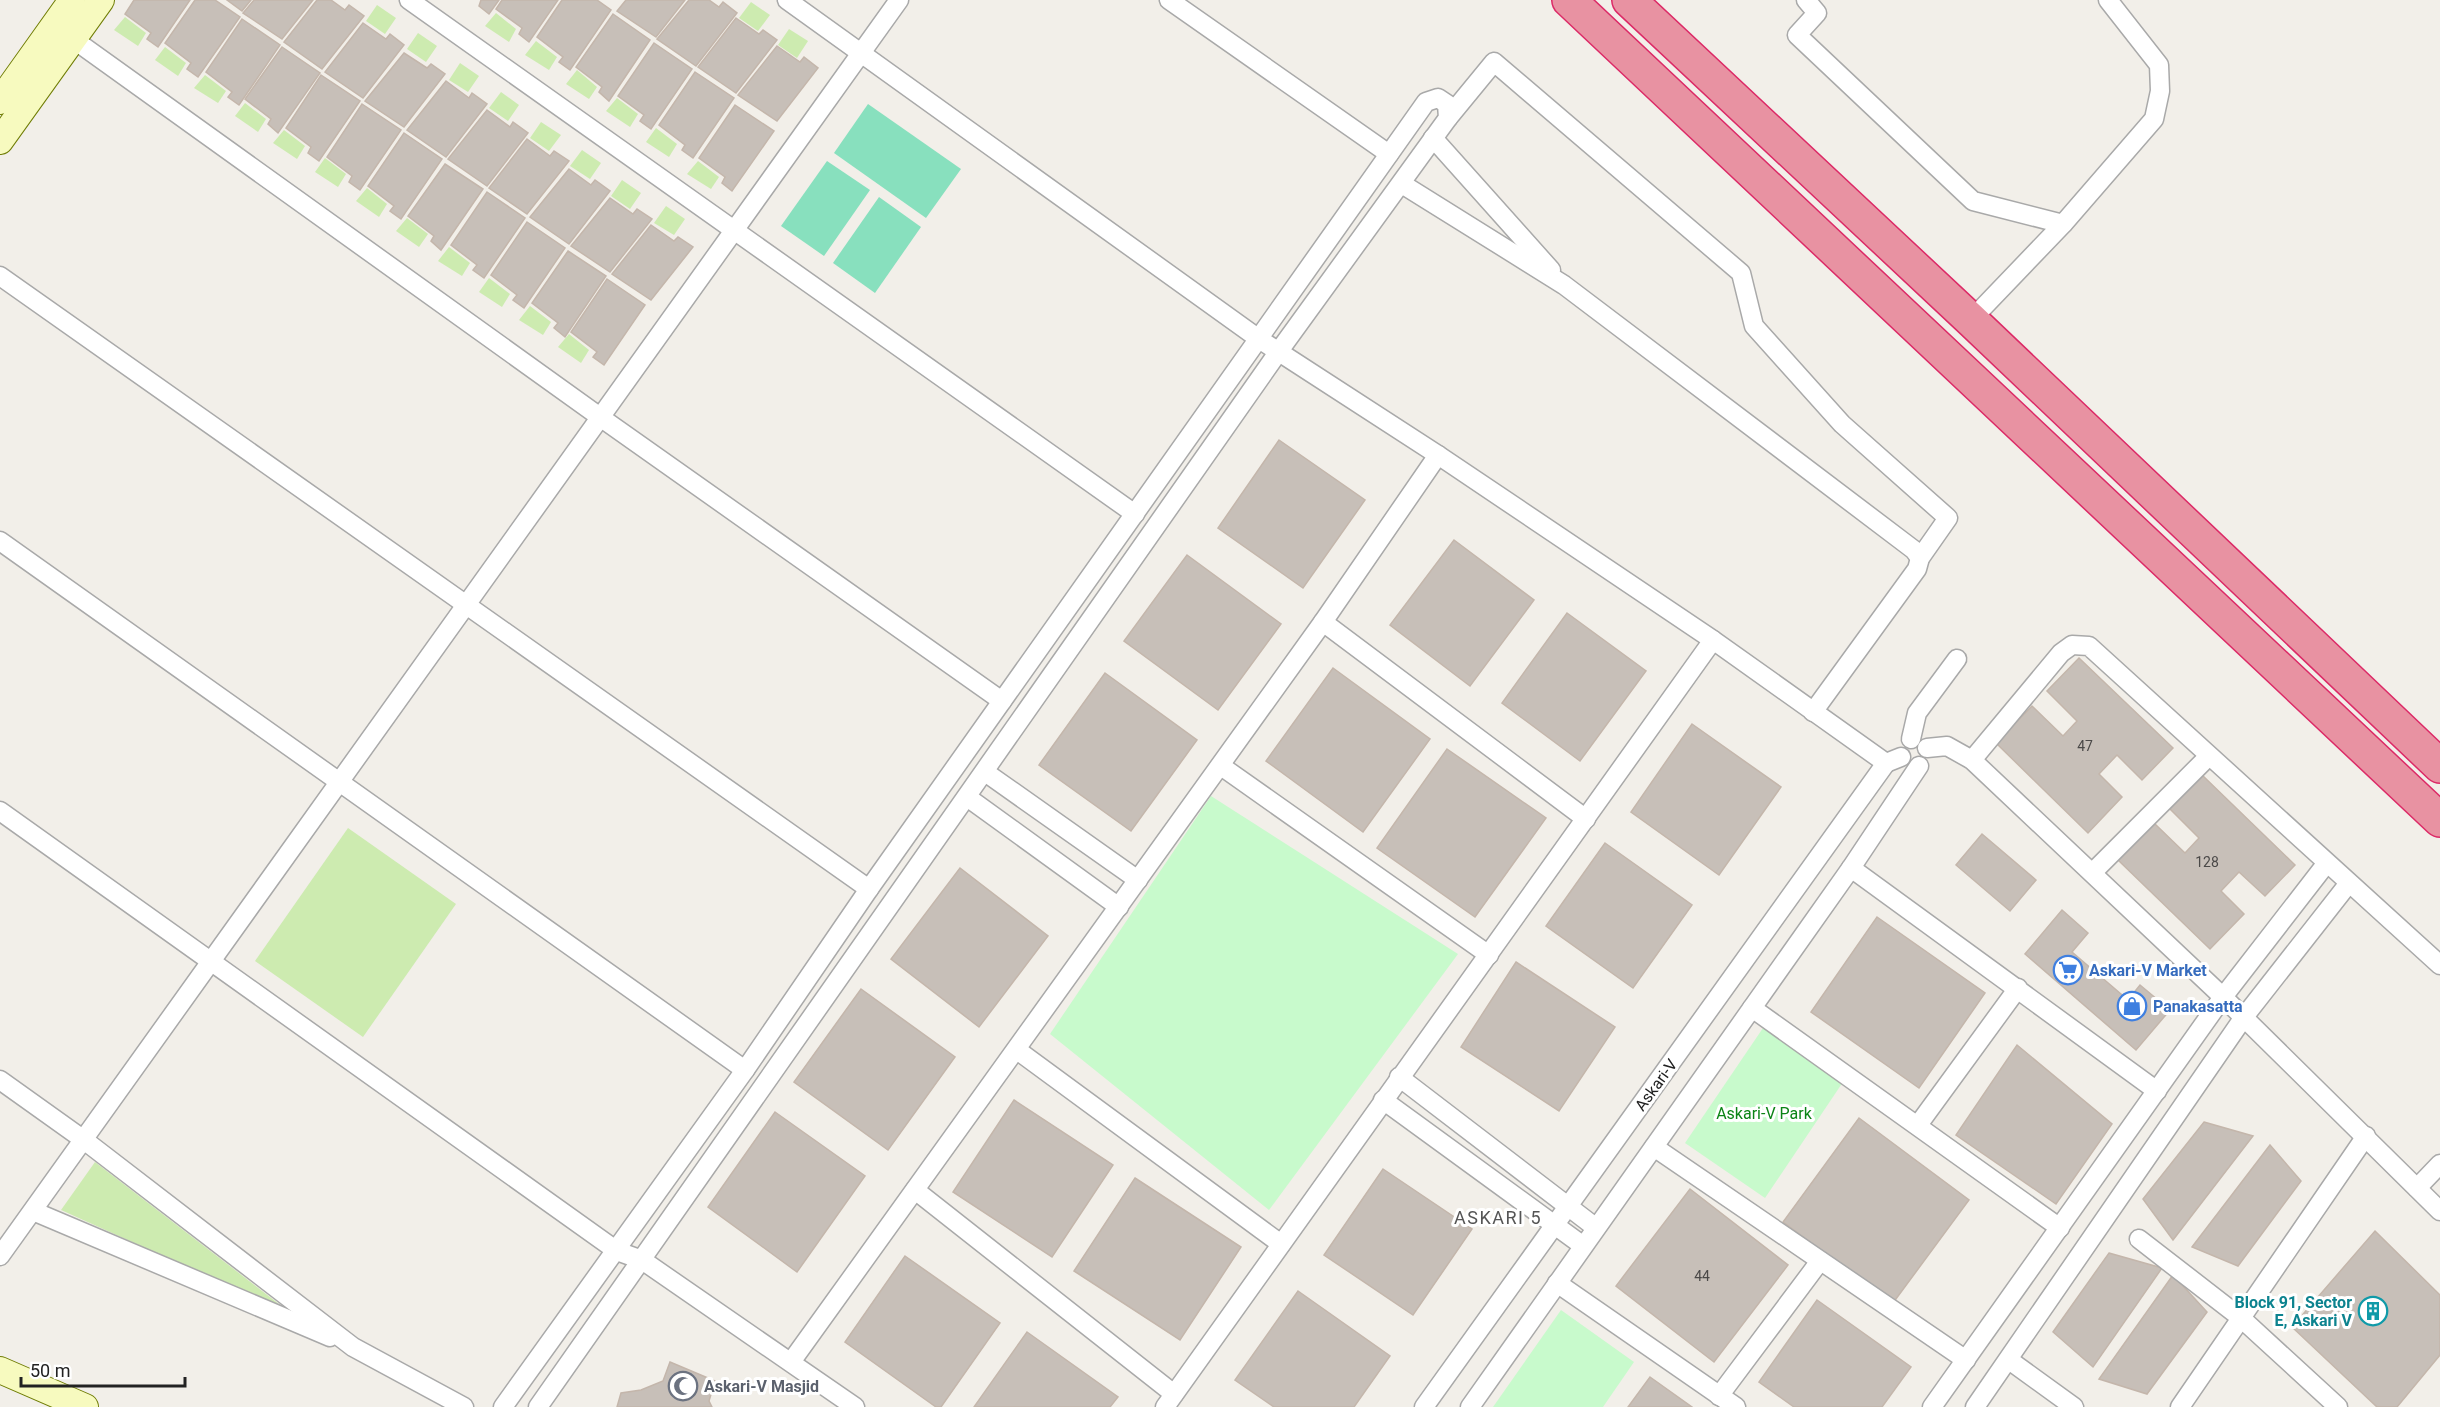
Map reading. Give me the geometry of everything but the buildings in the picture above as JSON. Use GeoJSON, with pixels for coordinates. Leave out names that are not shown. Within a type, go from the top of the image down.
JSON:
{"type":"FeatureCollection","features":[{"type":"Feature","properties":{"kind":"highway"},"geometry":{"type":"LineString","coordinates":[[1569,0],[2440,820]]}},
{"type":"Feature","properties":{"kind":"highway"},"geometry":{"type":"LineString","coordinates":[[1629,0],[1971,320],[2440,766]]}},
{"type":"Feature","properties":{"kind":"street"},"geometry":{"type":"LineString","coordinates":[[0,141],[63,32],[72,0]]}},
{"type":"Feature","properties":{"kind":"street"},"geometry":{"type":"LineString","coordinates":[[0,101],[63,32],[100,0]]}},
{"type":"Feature","properties":{"kind":"street"},"geometry":{"type":"LineString","coordinates":[[409,0],[1135,514]]}},
{"type":"Feature","properties":{"kind":"street"},"geometry":{"type":"LineString","coordinates":[[787,0],[1259,339],[1438,455],[1713,640],[1813,712],[1893,760],[1919,766]]}},
{"type":"Feature","properties":{"kind":"street"},"geometry":{"type":"LineString","coordinates":[[0,1256],[900,0]]}},
{"type":"Feature","properties":{"kind":"street"},"geometry":{"type":"LineString","coordinates":[[1169,0],[1389,154]]}},
{"type":"Feature","properties":{"kind":"street"},"geometry":{"type":"LineString","coordinates":[[1806,0],[1817,14],[1797,35],[1973,201],[2063,224]]}},
{"type":"Feature","properties":{"kind":"street"},"geometry":{"type":"LineString","coordinates":[[1971,320],[2063,224],[2154,119],[2158,100],[2159,65],[2108,0]]}},
{"type":"Feature","properties":{"kind":"street"},"geometry":{"type":"LineString","coordinates":[[63,32],[600,417],[1002,701]]}},
{"type":"Feature","properties":{"kind":"street"},"geometry":{"type":"LineString","coordinates":[[538,1407],[1279,351],[1402,184],[1433,138],[1494,62],[1741,273],[1754,326],[1842,424],[1948,518],[1920,558],[1917,569],[1813,712]]}},
{"type":"Feature","properties":{"kind":"street"},"geometry":{"type":"LineString","coordinates":[[504,1407],[745,1070],[869,889],[1426,102],[1431,98],[1438,98],[1447,104],[1448,118]]}},
{"type":"Feature","properties":{"kind":"street"},"geometry":{"type":"LineString","coordinates":[[1433,138],[1564,285]]}},
{"type":"Feature","properties":{"kind":"street"},"geometry":{"type":"LineString","coordinates":[[1402,184],[1564,285],[1914,550],[1920,558]]}},
{"type":"Feature","properties":{"kind":"street"},"geometry":{"type":"LineString","coordinates":[[0,276],[869,889]]}},
{"type":"Feature","properties":{"kind":"street"},"geometry":{"type":"LineString","coordinates":[[791,1362],[1221,766],[1438,455]]}},
{"type":"Feature","properties":{"kind":"street"},"geometry":{"type":"LineString","coordinates":[[0,541],[745,1070]]}},
{"type":"Feature","properties":{"kind":"street"},"geometry":{"type":"LineString","coordinates":[[1323,622],[1586,819]]}},
{"type":"Feature","properties":{"kind":"street"},"geometry":{"type":"LineString","coordinates":[[915,1190],[1169,1401],[1713,640]]}},
{"type":"Feature","properties":{"kind":"street"},"geometry":{"type":"LineString","coordinates":[[1972,760],[2061,653],[2072,645],[2089,646],[2326,864],[2440,965]]}},
{"type":"Feature","properties":{"kind":"street"},"geometry":{"type":"LineString","coordinates":[[1957,659],[1917,713],[1919,743],[1947,746],[1972,760],[2244,1017],[2440,1211]]}},
{"type":"Feature","properties":{"kind":"street","name":"Askari-V"},"geometry":{"type":"LineString","coordinates":[[1424,1407],[1901,747],[1919,743],[1926,758],[1851,868],[1582,1245],[1470,1407]]}},
{"type":"Feature","properties":{"kind":"street"},"geometry":{"type":"LineString","coordinates":[[2092,872],[2209,756]]}},
{"type":"Feature","properties":{"kind":"street"},"geometry":{"type":"LineString","coordinates":[[1221,766],[1489,955]]}},
{"type":"Feature","properties":{"kind":"street"},"geometry":{"type":"LineString","coordinates":[[954,769],[976,785],[1119,907]]}},
{"type":"Feature","properties":{"kind":"street"},"geometry":{"type":"LineString","coordinates":[[976,785],[1138,880]]}},
{"type":"Feature","properties":{"kind":"street"},"geometry":{"type":"LineString","coordinates":[[0,811],[617,1251],[642,1260],[855,1407]]}},
{"type":"Feature","properties":{"kind":"street"},"geometry":{"type":"LineString","coordinates":[[1932,1407],[2223,997],[2326,864]]}},
{"type":"Feature","properties":{"kind":"street"},"geometry":{"type":"LineString","coordinates":[[1851,868],[2157,1091]]}},
{"type":"Feature","properties":{"kind":"street"},"geometry":{"type":"LineString","coordinates":[[1975,1407],[2244,1017],[2349,883]]}},
{"type":"Feature","properties":{"kind":"street"},"geometry":{"type":"LineString","coordinates":[[1918,1125],[2018,988]]}},
{"type":"Feature","properties":{"kind":"street"},"geometry":{"type":"LineString","coordinates":[[1752,1008],[2060,1228]]}},
{"type":"Feature","properties":{"kind":"street"},"geometry":{"type":"LineString","coordinates":[[1017,1050],[1281,1244]]}},
{"type":"Feature","properties":{"kind":"street"},"geometry":{"type":"LineString","coordinates":[[1400,1077],[1595,1227]]}},
{"type":"Feature","properties":{"kind":"street"},"geometry":{"type":"LineString","coordinates":[[0,1080],[84,1140],[353,1347]]}},
{"type":"Feature","properties":{"kind":"street"},"geometry":{"type":"LineString","coordinates":[[1383,1100],[1582,1245]]}},
{"type":"Feature","properties":{"kind":"street"},"geometry":{"type":"LineString","coordinates":[[2180,1407],[2366,1136]]}},
{"type":"Feature","properties":{"kind":"street"},"geometry":{"type":"LineString","coordinates":[[1654,1147],[1966,1360]]}},
{"type":"Feature","properties":{"kind":"street"},"geometry":{"type":"LineString","coordinates":[[2417,1188],[2440,1164]]}},
{"type":"Feature","properties":{"kind":"street"},"geometry":{"type":"LineString","coordinates":[[33,1211],[353,1347],[464,1407]]}},
{"type":"Feature","properties":{"kind":"street"},"geometry":{"type":"LineString","coordinates":[[2139,1239],[2241,1318],[2338,1407]]}},
{"type":"Feature","properties":{"kind":"street"},"geometry":{"type":"LineString","coordinates":[[1719,1396],[1820,1261]]}},
{"type":"Feature","properties":{"kind":"street"},"geometry":{"type":"LineString","coordinates":[[1557,1283],[1736,1407]]}},
{"type":"Feature","properties":{"kind":"street"},"geometry":{"type":"LineString","coordinates":[[2009,1360],[2074,1407]]}},
{"type":"Feature","properties":{"kind":"street"},"geometry":{"type":"LineString","coordinates":[[0,1370],[85,1407]]}},
{"type":"Feature","properties":{"kind":"green space"},"geometry":{"type":"Polygon","coordinates":[[[751,2],[770,15],[758,31],[739,18],[751,2]]]}},
{"type":"Feature","properties":{"kind":"green space"},"geometry":{"type":"Polygon","coordinates":[[[377,5],[396,18],[385,34],[366,21],[377,5]]]}},
{"type":"Feature","properties":{"kind":"green space"},"geometry":{"type":"Polygon","coordinates":[[[496,13],[516,29],[509,42],[485,26],[496,13]]]}},
{"type":"Feature","properties":{"kind":"green space"},"geometry":{"type":"Polygon","coordinates":[[[125,17],[146,33],[138,46],[114,30],[125,17]]]}},
{"type":"Feature","properties":{"kind":"green space"},"geometry":{"type":"Polygon","coordinates":[[[789,29],[808,41],[797,58],[778,45],[789,29]]]}},
{"type":"Feature","properties":{"kind":"green space"},"geometry":{"type":"Polygon","coordinates":[[[418,33],[437,46],[426,62],[407,49],[418,33]]]}},
{"type":"Feature","properties":{"kind":"green space"},"geometry":{"type":"Polygon","coordinates":[[[536,41],[557,57],[549,70],[525,55],[536,41]]]}},
{"type":"Feature","properties":{"kind":"green space"},"geometry":{"type":"Polygon","coordinates":[[[165,47],[186,63],[178,76],[155,60],[165,47]]]}},
{"type":"Feature","properties":{"kind":"green space"},"geometry":{"type":"Polygon","coordinates":[[[460,63],[479,76],[468,92],[449,80],[460,63]]]}},
{"type":"Feature","properties":{"kind":"green space"},"geometry":{"type":"Polygon","coordinates":[[[577,70],[597,87],[589,99],[566,84],[577,70]]]}},
{"type":"Feature","properties":{"kind":"green space"},"geometry":{"type":"Polygon","coordinates":[[[205,75],[226,91],[218,103],[194,88],[205,75]]]}},
{"type":"Feature","properties":{"kind":"green space"},"geometry":{"type":"Polygon","coordinates":[[[501,92],[519,105],[508,121],[489,108],[501,92]]]}},
{"type":"Feature","properties":{"kind":"green space"},"geometry":{"type":"Polygon","coordinates":[[[617,98],[638,114],[630,127],[606,111],[617,98]]]}},
{"type":"Feature","properties":{"kind":"green space"},"geometry":{"type":"Polygon","coordinates":[[[245,103],[266,119],[258,132],[235,116],[245,103]]]}},
{"type":"Feature","properties":{"kind":"green space"},"geometry":{"type":"Polygon","coordinates":[[[868,104],[961,169],[926,218],[834,153],[868,104]]]}},
{"type":"Feature","properties":{"kind":"green space"},"geometry":{"type":"Polygon","coordinates":[[[541,122],[561,135],[549,151],[530,138],[541,122]]]}},
{"type":"Feature","properties":{"kind":"green space"},"geometry":{"type":"Polygon","coordinates":[[[656,128],[677,144],[669,157],[646,142],[656,128]]]}},
{"type":"Feature","properties":{"kind":"green space"},"geometry":{"type":"Polygon","coordinates":[[[284,130],[305,146],[297,159],[273,143],[284,130]]]}},
{"type":"Feature","properties":{"kind":"green space"},"geometry":{"type":"Polygon","coordinates":[[[582,150],[601,163],[590,179],[570,166],[582,150]]]}},
{"type":"Feature","properties":{"kind":"green space"},"geometry":{"type":"Polygon","coordinates":[[[325,158],[346,174],[338,187],[315,172],[325,158]]]}},
{"type":"Feature","properties":{"kind":"green space"},"geometry":{"type":"Polygon","coordinates":[[[698,161],[719,177],[711,189],[687,174],[698,161]]]}},
{"type":"Feature","properties":{"kind":"green space"},"geometry":{"type":"Polygon","coordinates":[[[827,161],[870,190],[824,256],[781,226],[827,161]]]}},
{"type":"Feature","properties":{"kind":"green space"},"geometry":{"type":"Polygon","coordinates":[[[622,180],[641,193],[630,209],[611,196],[622,180]]]}},
{"type":"Feature","properties":{"kind":"green space"},"geometry":{"type":"Polygon","coordinates":[[[367,188],[387,204],[379,217],[356,201],[367,188]]]}},
{"type":"Feature","properties":{"kind":"green space"},"geometry":{"type":"Polygon","coordinates":[[[879,197],[921,227],[875,293],[833,263],[879,197]]]}},
{"type":"Feature","properties":{"kind":"green space"},"geometry":{"type":"Polygon","coordinates":[[[666,206],[685,219],[674,235],[654,223],[666,206]]]}},
{"type":"Feature","properties":{"kind":"green space"},"geometry":{"type":"Polygon","coordinates":[[[407,218],[428,234],[419,247],[396,231],[407,218]]]}},
{"type":"Feature","properties":{"kind":"green space"},"geometry":{"type":"Polygon","coordinates":[[[449,247],[470,263],[462,276],[438,261],[449,247]]]}},
{"type":"Feature","properties":{"kind":"green space"},"geometry":{"type":"Polygon","coordinates":[[[489,278],[510,294],[502,307],[479,292],[489,278]]]}},
{"type":"Feature","properties":{"kind":"green space"},"geometry":{"type":"Polygon","coordinates":[[[530,306],[551,322],[543,335],[519,320],[530,306]]]}},
{"type":"Feature","properties":{"kind":"green space"},"geometry":{"type":"Polygon","coordinates":[[[569,334],[589,350],[581,363],[558,347],[569,334]]]}},
{"type":"Feature","properties":{"kind":"green space"},"geometry":{"type":"Polygon","coordinates":[[[1211,796],[1458,954],[1269,1210],[1050,1034],[1211,796]]]}},
{"type":"Feature","properties":{"kind":"green space"},"geometry":{"type":"Polygon","coordinates":[[[348,828],[456,904],[363,1037],[255,961],[348,828]]]}},
{"type":"Feature","properties":{"kind":"green space","name":"Askari-V Park"},"geometry":{"type":"Polygon","coordinates":[[[1763,1028],[1843,1082],[1765,1198],[1685,1143],[1763,1028]]]}},
{"type":"Feature","properties":{"kind":"green space"},"geometry":{"type":"Polygon","coordinates":[[[95,1162],[292,1314],[61,1210],[95,1162]]]}},
{"type":"Feature","properties":{"kind":"green space"},"geometry":{"type":"Polygon","coordinates":[[[1561,1310],[1634,1362],[1603,1407],[1493,1407],[1561,1310]]]}},
{"type":"Feature","properties":{"kind":"place","name":"Askari-V Market"},"geometry":{"type":"Point","coordinates":[2068,970]}},
{"type":"Feature","properties":{"kind":"place","name":"Panakasatta"},"geometry":{"type":"Point","coordinates":[2132,1006]}},
{"type":"Feature","properties":{"kind":"place","name":"Block 91, Sector E, Askari V"},"geometry":{"type":"Point","coordinates":[2373,1311]}},
{"type":"Feature","properties":{"kind":"place","name":"Askari-V Masjid"},"geometry":{"type":"Point","coordinates":[683,1386]}},
{"type":"Feature","properties":{"kind":"district","name":"ASKARI 5"},"geometry":{"type":"Point","coordinates":[1498,1217]}}]}
